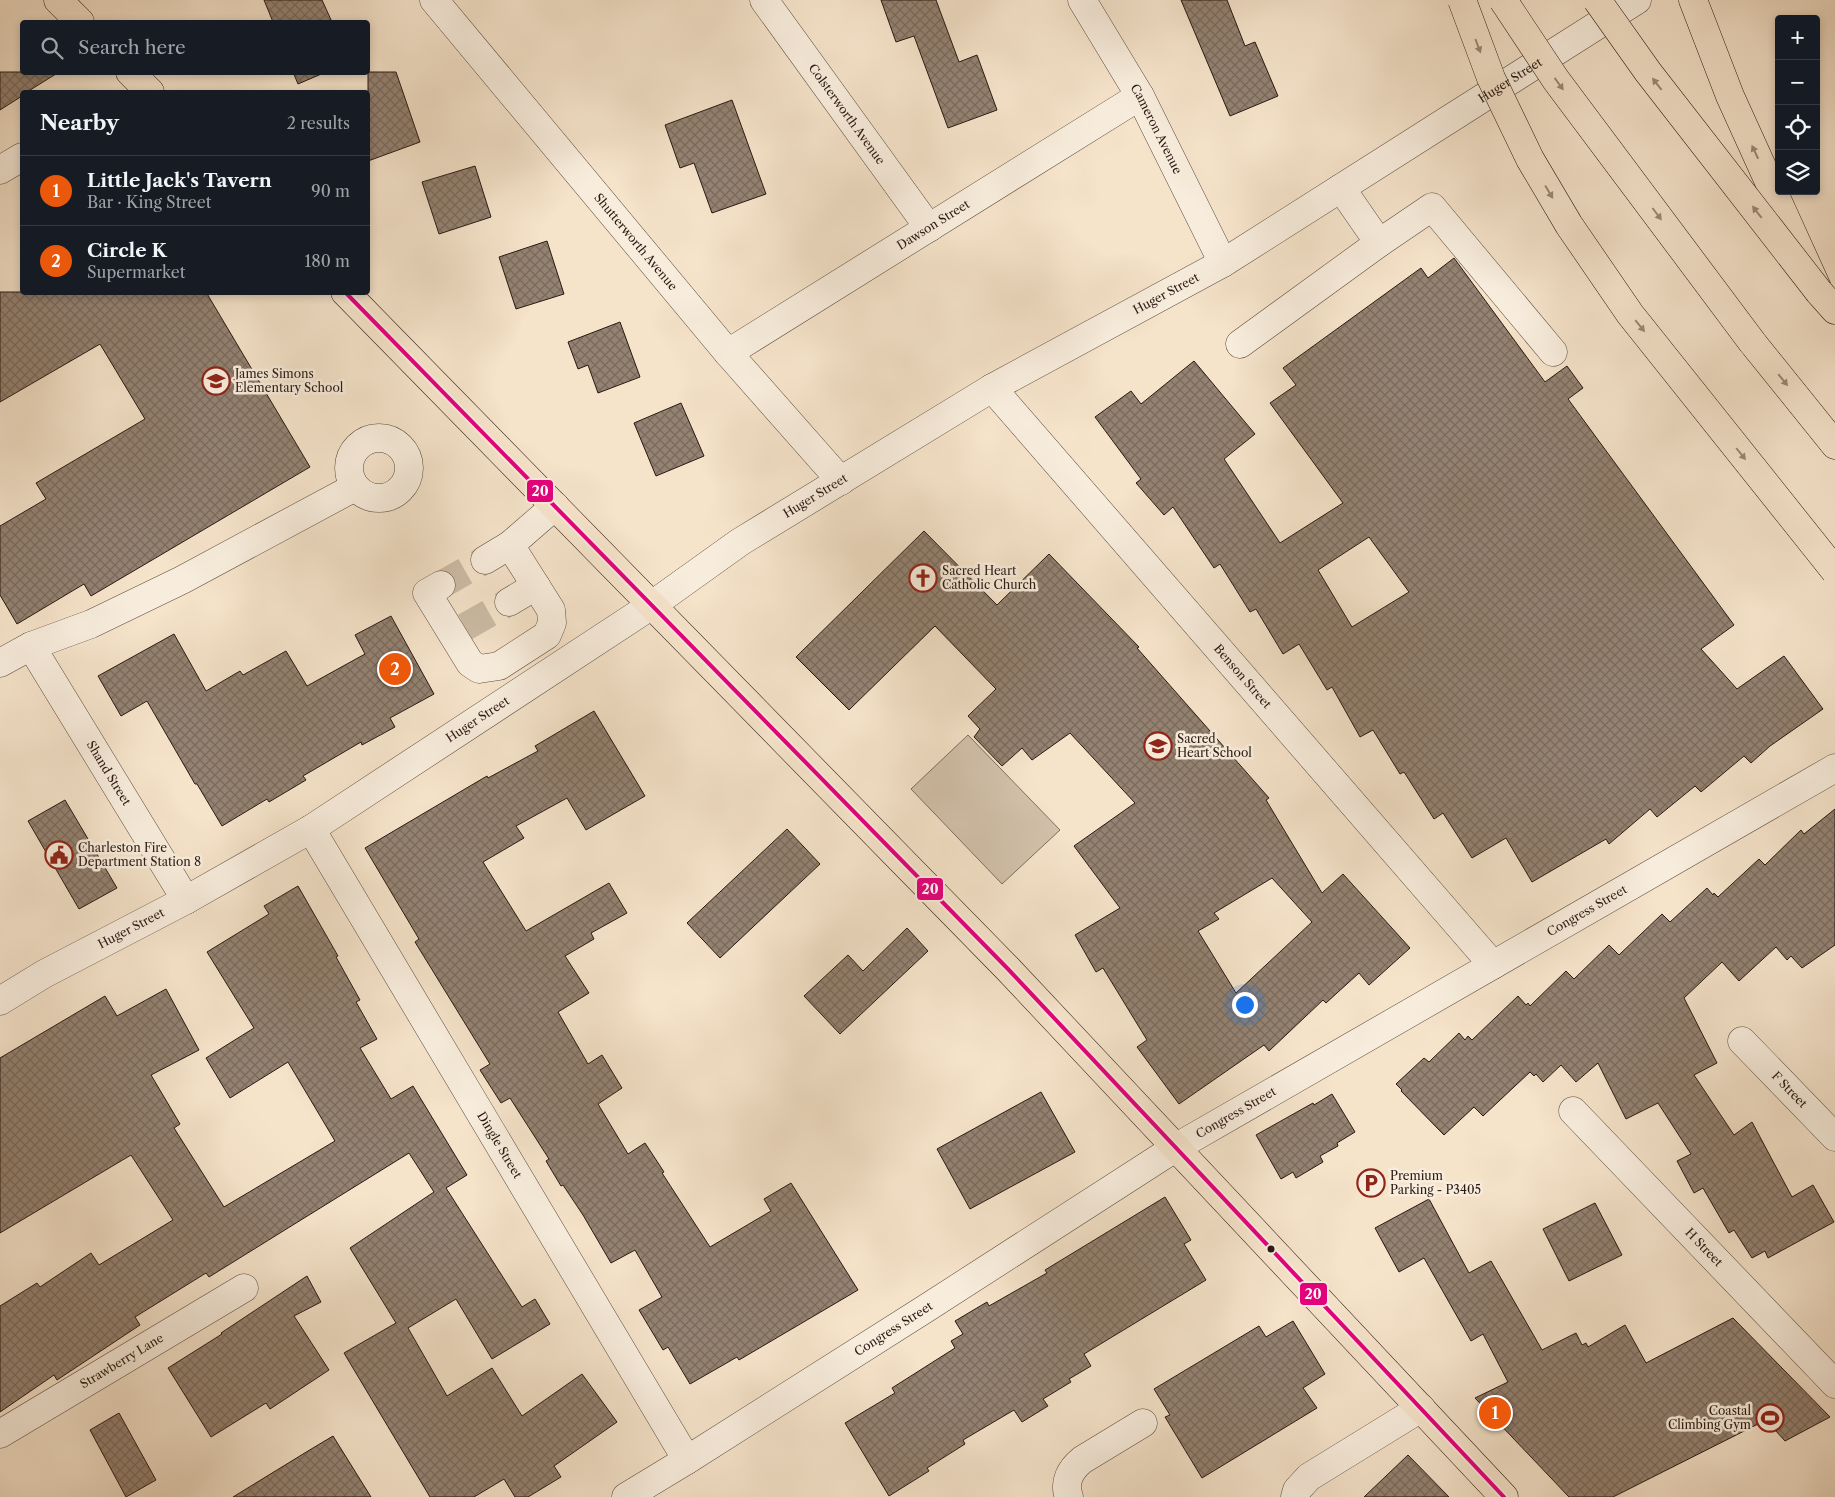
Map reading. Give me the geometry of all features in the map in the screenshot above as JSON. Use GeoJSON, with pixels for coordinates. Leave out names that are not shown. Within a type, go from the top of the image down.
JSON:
{"type":"FeatureCollection","features":[{"type":"Feature","properties":{"kind":"main road"},"geometry":{"type":"LineString","coordinates":[[58,0],[78,20]]}},
{"type":"Feature","properties":{"kind":"main road"},"geometry":{"type":"LineString","coordinates":[[1462,0],[1491,78],[1530,159],[1569,225],[1630,314],[1835,571]]}},
{"type":"Feature","properties":{"kind":"main road"},"geometry":{"type":"LineString","coordinates":[[1503,0],[1556,80],[1752,342],[1835,445]]}},
{"type":"Feature","properties":{"kind":"main road"},"geometry":{"type":"LineString","coordinates":[[1597,0],[1648,72],[1827,301]]}},
{"type":"Feature","properties":{"kind":"main road"},"geometry":{"type":"LineString","coordinates":[[1693,0],[1730,96],[1827,301]]}},
{"type":"Feature","properties":{"kind":"main road"},"geometry":{"type":"LineString","coordinates":[[347,295],[1008,969],[1504,1497]]}},
{"type":"Feature","properties":{"kind":"street","name":"Shutterworth Avenue"},"geometry":{"type":"LineString","coordinates":[[434,0],[728,353],[841,482]]}},
{"type":"Feature","properties":{"kind":"street","name":"Colsterworth Avenue"},"geometry":{"type":"LineString","coordinates":[[764,0],[929,228]]}},
{"type":"Feature","properties":{"kind":"street","name":"Cameron Avenue"},"geometry":{"type":"LineString","coordinates":[[1082,0],[1140,96],[1223,263]]}},
{"type":"Feature","properties":{"kind":"street","name":"Huger Street"},"geometry":{"type":"LineString","coordinates":[[0,1001],[44,974],[186,900],[311,829],[652,605],[740,542],[992,388],[1223,263],[1637,0]]}},
{"type":"Feature","properties":{"kind":"street","name":"Dawson Street"},"geometry":{"type":"LineString","coordinates":[[728,353],[1140,96]]}},
{"type":"Feature","properties":{"kind":"street"},"geometry":{"type":"LineString","coordinates":[[0,170],[20,158]]}},
{"type":"Feature","properties":{"kind":"street"},"geometry":{"type":"LineString","coordinates":[[1341,188],[1379,243]]}},
{"type":"Feature","properties":{"kind":"street"},"geometry":{"type":"LineString","coordinates":[[1240,344],[1379,243],[1432,208],[1553,352]]}},
{"type":"Feature","properties":{"kind":"street","name":"Benson Street"},"geometry":{"type":"LineString","coordinates":[[992,388],[1493,965]]}},
{"type":"Feature","properties":{"kind":"street"},"geometry":{"type":"LineString","coordinates":[[0,663],[31,646],[92,624],[182,580],[355,487]]}},
{"type":"Feature","properties":{"kind":"street"},"geometry":{"type":"LineString","coordinates":[[485,560],[510,545],[555,506]]}},
{"type":"Feature","properties":{"kind":"street"},"geometry":{"type":"LineString","coordinates":[[441,585],[427,593],[459,630],[470,663],[479,668],[499,666],[547,635],[552,623],[551,610],[510,545]]}},
{"type":"Feature","properties":{"kind":"street"},"geometry":{"type":"LineString","coordinates":[[509,602],[536,586]]}},
{"type":"Feature","properties":{"kind":"street","name":"Shand Street"},"geometry":{"type":"LineString","coordinates":[[31,646],[186,900]]}},
{"type":"Feature","properties":{"kind":"street"},"geometry":{"type":"LineString","coordinates":[[499,666],[515,694]]}},
{"type":"Feature","properties":{"kind":"street","name":"Congress Street"},"geometry":{"type":"LineString","coordinates":[[626,1497],[687,1460],[1175,1148],[1835,768]]}},
{"type":"Feature","properties":{"kind":"street","name":"Dingle Street"},"geometry":{"type":"LineString","coordinates":[[311,829],[687,1460]]}},
{"type":"Feature","properties":{"kind":"street","name":"F Street"},"geometry":{"type":"LineString","coordinates":[[1742,1042],[1835,1137]]}},
{"type":"Feature","properties":{"kind":"street","name":"H Street"},"geometry":{"type":"LineString","coordinates":[[1573,1111],[1835,1384]]}},
{"type":"Feature","properties":{"kind":"street","name":"Strawberry Lane"},"geometry":{"type":"LineString","coordinates":[[0,1434],[244,1288]]}},
{"type":"Feature","properties":{"kind":"street"},"geometry":{"type":"LineString","coordinates":[[1295,1497],[1297,1490],[1309,1477],[1421,1408]]}},
{"type":"Feature","properties":{"kind":"street"},"geometry":{"type":"LineString","coordinates":[[1069,1497],[1066,1490],[1068,1476],[1074,1466],[1143,1423]]}},
{"type":"Feature","properties":{"kind":"shaded area"},"geometry":{"type":"Polygon","coordinates":[[[968,735],[1060,830],[1002,884],[911,789],[968,735]]]}},
{"type":"Feature","properties":{"kind":"building"},"geometry":{"type":"Polygon","coordinates":[[[264,0],[322,0],[331,20],[272,20],[264,0]]]}},
{"type":"Feature","properties":{"kind":"building"},"geometry":{"type":"Polygon","coordinates":[[[881,0],[936,0],[959,62],[977,55],[997,110],[948,128],[914,36],[896,42],[881,0]]]}},
{"type":"Feature","properties":{"kind":"building"},"geometry":{"type":"Polygon","coordinates":[[[1181,0],[1227,0],[1245,46],[1255,42],[1278,96],[1230,116],[1181,0]]]}},
{"type":"Feature","properties":{"kind":"building"},"geometry":{"type":"Polygon","coordinates":[[[0,72],[20,72],[20,75],[54,75],[30,90],[20,90],[20,97],[0,110],[0,72]]]}},
{"type":"Feature","properties":{"kind":"building"},"geometry":{"type":"Polygon","coordinates":[[[370,72],[396,72],[420,142],[370,160],[370,90],[368,90],[368,75],[370,75],[370,72]]]}},
{"type":"Feature","properties":{"kind":"building"},"geometry":{"type":"Polygon","coordinates":[[[294,75],[319,75],[298,84],[294,75]]]}},
{"type":"Feature","properties":{"kind":"building"},"geometry":{"type":"Polygon","coordinates":[[[732,100],[766,194],[712,213],[694,163],[680,168],[665,125],[732,100]]]}},
{"type":"Feature","properties":{"kind":"building"},"geometry":{"type":"Polygon","coordinates":[[[475,166],[491,217],[439,234],[422,182],[475,166]]]}},
{"type":"Feature","properties":{"kind":"building"},"geometry":{"type":"Polygon","coordinates":[[[547,241],[564,294],[516,309],[499,257],[547,241]]]}},
{"type":"Feature","properties":{"kind":"building"},"geometry":{"type":"Polygon","coordinates":[[[1454,258],[1545,382],[1567,366],[1583,388],[1568,399],[1734,625],[1701,649],[1737,689],[1784,656],[1823,709],[1770,746],[1751,763],[1744,756],[1701,792],[1695,786],[1657,817],[1650,809],[1609,844],[1606,839],[1532,882],[1506,838],[1472,858],[1443,813],[1434,819],[1404,772],[1400,774],[1373,730],[1360,737],[1332,687],[1327,690],[1299,644],[1283,654],[1256,609],[1250,612],[1220,564],[1214,568],[1173,507],[1164,515],[1136,483],[1141,479],[1095,417],[1131,391],[1141,404],[1194,361],[1255,434],[1224,459],[1280,543],[1343,503],[1270,403],[1296,385],[1283,368],[1421,268],[1428,278],[1454,258]],[[1369,537],[1318,570],[1352,627],[1409,592],[1369,537]]]}},
{"type":"Feature","properties":{"kind":"building"},"geometry":{"type":"Polygon","coordinates":[[[0,292],[20,292],[20,295],[208,295],[310,467],[91,596],[84,584],[17,624],[0,595],[0,526],[46,499],[36,483],[145,419],[100,344],[0,402],[0,292]]]}},
{"type":"Feature","properties":{"kind":"building"},"geometry":{"type":"Polygon","coordinates":[[[620,322],[640,377],[598,393],[588,365],[578,369],[568,342],[620,322]]]}},
{"type":"Feature","properties":{"kind":"building"},"geometry":{"type":"Polygon","coordinates":[[[681,403],[704,456],[656,476],[634,423],[681,403]]]}},
{"type":"Feature","properties":{"kind":"building"},"geometry":{"type":"Polygon","coordinates":[[[924,531],[997,605],[1049,554],[1139,647],[1137,648],[1269,798],[1266,800],[1322,893],[1343,874],[1410,948],[1369,985],[1359,973],[1326,1003],[1323,1000],[1269,1051],[1264,1045],[1179,1104],[1137,1047],[1147,1040],[1103,968],[1096,972],[1075,935],[1120,908],[1074,846],[1135,803],[1070,733],[1032,760],[1022,748],[1002,766],[974,737],[980,729],[968,716],[996,689],[935,626],[849,710],[796,657],[924,531]],[[1272,878],[1214,913],[1219,919],[1198,931],[1236,993],[1312,922],[1272,878]]]}},
{"type":"Feature","properties":{"kind":"building"},"geometry":{"type":"Polygon","coordinates":[[[391,616],[434,694],[390,718],[395,727],[362,745],[361,742],[303,776],[306,780],[269,802],[267,799],[222,826],[197,784],[195,784],[147,701],[121,716],[98,676],[174,634],[206,691],[240,671],[243,675],[286,651],[307,686],[365,654],[355,635],[391,616]]]}},
{"type":"Feature","properties":{"kind":"building"},"geometry":{"type":"Polygon","coordinates":[[[594,711],[645,796],[586,830],[567,798],[516,826],[524,838],[483,862],[526,931],[609,883],[627,913],[591,933],[594,939],[565,956],[589,993],[558,1012],[588,1064],[602,1055],[622,1088],[598,1104],[628,1154],[645,1143],[710,1247],[771,1211],[764,1199],[791,1183],[858,1290],[739,1360],[737,1357],[690,1384],[668,1347],[663,1350],[639,1310],[662,1297],[635,1250],[611,1263],[583,1215],[563,1185],[561,1186],[546,1161],[549,1159],[510,1098],[501,1103],[480,1070],[490,1064],[415,942],[419,939],[365,848],[487,776],[488,778],[538,751],[535,746],[594,711]]]}},
{"type":"Feature","properties":{"kind":"building"},"geometry":{"type":"Polygon","coordinates":[[[65,800],[117,888],[79,909],[28,821],[65,800]]]}},
{"type":"Feature","properties":{"kind":"building"},"geometry":{"type":"Polygon","coordinates":[[[1835,809],[1835,945],[1802,968],[1791,956],[1787,960],[1776,947],[1739,981],[1722,962],[1684,998],[1717,1063],[1694,1075],[1734,1135],[1752,1122],[1792,1197],[1813,1185],[1834,1222],[1768,1258],[1765,1251],[1752,1258],[1734,1230],[1729,1233],[1703,1188],[1694,1193],[1677,1161],[1691,1154],[1658,1103],[1626,1119],[1598,1063],[1576,1082],[1561,1065],[1543,1082],[1536,1074],[1534,1076],[1530,1072],[1483,1116],[1474,1107],[1444,1135],[1396,1084],[1424,1058],[1429,1062],[1459,1033],[1465,1040],[1468,1036],[1472,1040],[1518,996],[1526,1005],[1528,1003],[1530,1006],[1566,971],[1574,979],[1609,945],[1619,955],[1662,914],[1670,922],[1707,888],[1713,895],[1714,893],[1718,897],[1759,859],[1765,865],[1801,830],[1804,834],[1835,809]]]}},
{"type":"Feature","properties":{"kind":"building"},"geometry":{"type":"Polygon","coordinates":[[[787,829],[820,864],[720,958],[687,923],[787,829]]]}},
{"type":"Feature","properties":{"kind":"building"},"geometry":{"type":"Polygon","coordinates":[[[298,886],[338,956],[336,957],[360,1000],[356,1002],[377,1039],[360,1048],[391,1099],[413,1086],[467,1175],[446,1188],[522,1307],[535,1299],[550,1324],[492,1359],[456,1299],[408,1328],[447,1396],[492,1368],[522,1416],[582,1374],[617,1422],[554,1466],[561,1477],[528,1497],[515,1497],[504,1479],[474,1497],[430,1497],[344,1353],[396,1323],[350,1248],[434,1192],[409,1153],[209,1277],[206,1273],[135,1317],[140,1325],[57,1380],[54,1375],[0,1412],[0,1306],[37,1283],[40,1287],[91,1253],[99,1265],[173,1220],[131,1155],[0,1233],[0,1058],[105,996],[117,1016],[166,989],[199,1050],[151,1075],[180,1124],[174,1128],[224,1207],[335,1141],[288,1062],[230,1098],[206,1058],[254,1028],[207,952],[269,914],[264,906],[298,886]]]}},
{"type":"Feature","properties":{"kind":"building"},"geometry":{"type":"Polygon","coordinates":[[[907,928],[928,951],[840,1034],[804,996],[848,955],[863,971],[907,928]]]}},
{"type":"Feature","properties":{"kind":"building"},"geometry":{"type":"Polygon","coordinates":[[[1041,1092],[1075,1152],[970,1209],[937,1149],[1041,1092]]]}},
{"type":"Feature","properties":{"kind":"building"},"geometry":{"type":"Polygon","coordinates":[[[1332,1094],[1355,1132],[1337,1143],[1338,1146],[1320,1156],[1323,1162],[1296,1178],[1293,1172],[1281,1179],[1256,1135],[1332,1094]]]}},
{"type":"Feature","properties":{"kind":"building"},"geometry":{"type":"Polygon","coordinates":[[[1165,1197],[1191,1240],[1184,1244],[1206,1280],[1084,1354],[1091,1366],[1069,1379],[1071,1382],[1043,1399],[1048,1406],[1022,1422],[1014,1410],[963,1440],[965,1444],[927,1468],[929,1471],[889,1496],[845,1423],[895,1393],[892,1388],[955,1348],[951,1341],[963,1334],[955,1321],[987,1302],[989,1306],[1047,1273],[1045,1270],[1165,1197]]]}},
{"type":"Feature","properties":{"kind":"building"},"geometry":{"type":"Polygon","coordinates":[[[1429,1199],[1469,1273],[1491,1261],[1542,1350],[1576,1333],[1582,1345],[1586,1343],[1588,1347],[1625,1325],[1646,1363],[1733,1318],[1830,1417],[1785,1441],[1766,1420],[1613,1497],[1569,1497],[1475,1398],[1508,1382],[1483,1334],[1471,1341],[1424,1258],[1399,1272],[1375,1228],[1429,1199]]]}},
{"type":"Feature","properties":{"kind":"building"},"geometry":{"type":"Polygon","coordinates":[[[1595,1203],[1622,1255],[1569,1281],[1543,1229],[1595,1203]]]}},
{"type":"Feature","properties":{"kind":"building"},"geometry":{"type":"Polygon","coordinates":[[[307,1276],[321,1302],[294,1316],[329,1370],[270,1409],[266,1403],[211,1437],[168,1368],[307,1276]]]}},
{"type":"Feature","properties":{"kind":"building"},"geometry":{"type":"Polygon","coordinates":[[[1293,1321],[1325,1374],[1303,1388],[1317,1408],[1202,1478],[1165,1417],[1170,1415],[1154,1389],[1259,1326],[1266,1337],[1293,1321]]]}},
{"type":"Feature","properties":{"kind":"building"},"geometry":{"type":"Polygon","coordinates":[[[119,1413],[156,1480],[126,1497],[90,1430],[119,1413]]]}},
{"type":"Feature","properties":{"kind":"building"},"geometry":{"type":"Polygon","coordinates":[[[333,1436],[371,1497],[233,1497],[308,1451],[333,1436]]]}},
{"type":"Feature","properties":{"kind":"building"},"geometry":{"type":"Polygon","coordinates":[[[1408,1455],[1449,1497],[1364,1497],[1408,1455]]]}},
{"type":"Feature","properties":{"kind":"tunnel"},"geometry":{"type":"LineString","coordinates":[[441,585],[485,560]]}},
{"type":"Feature","properties":{"kind":"tunnel"},"geometry":{"type":"LineString","coordinates":[[465,627],[509,602]]}},
{"type":"Feature","properties":{"kind":"transit line","name":"20"},"geometry":{"type":"LineString","coordinates":[[348,295],[1008,969],[1504,1497]]}},
{"type":"Feature","properties":{"kind":"place","name":"James Simons Elementary School"},"geometry":{"type":"Point","coordinates":[216,381]}},
{"type":"Feature","properties":{"kind":"place","name":"Sacred Heart Catholic Church"},"geometry":{"type":"Point","coordinates":[923,578]}},
{"type":"Feature","properties":{"kind":"place","name":"Circle K"},"geometry":{"type":"Point","coordinates":[395,669]}},
{"type":"Feature","properties":{"kind":"place","name":"Sacred Heart School"},"geometry":{"type":"Point","coordinates":[1158,746]}},
{"type":"Feature","properties":{"kind":"place","name":"Charleston Fire Department Station 8"},"geometry":{"type":"Point","coordinates":[59,855]}},
{"type":"Feature","properties":{"kind":"place","name":"Premium Parking - P3405"},"geometry":{"type":"Point","coordinates":[1371,1183]}},
{"type":"Feature","properties":{"kind":"place","name":"Little Jack's Tavern"},"geometry":{"type":"Point","coordinates":[1495,1413]}},
{"type":"Feature","properties":{"kind":"place","name":"Coastal Climbing Gym"},"geometry":{"type":"Point","coordinates":[1770,1418]}}]}
